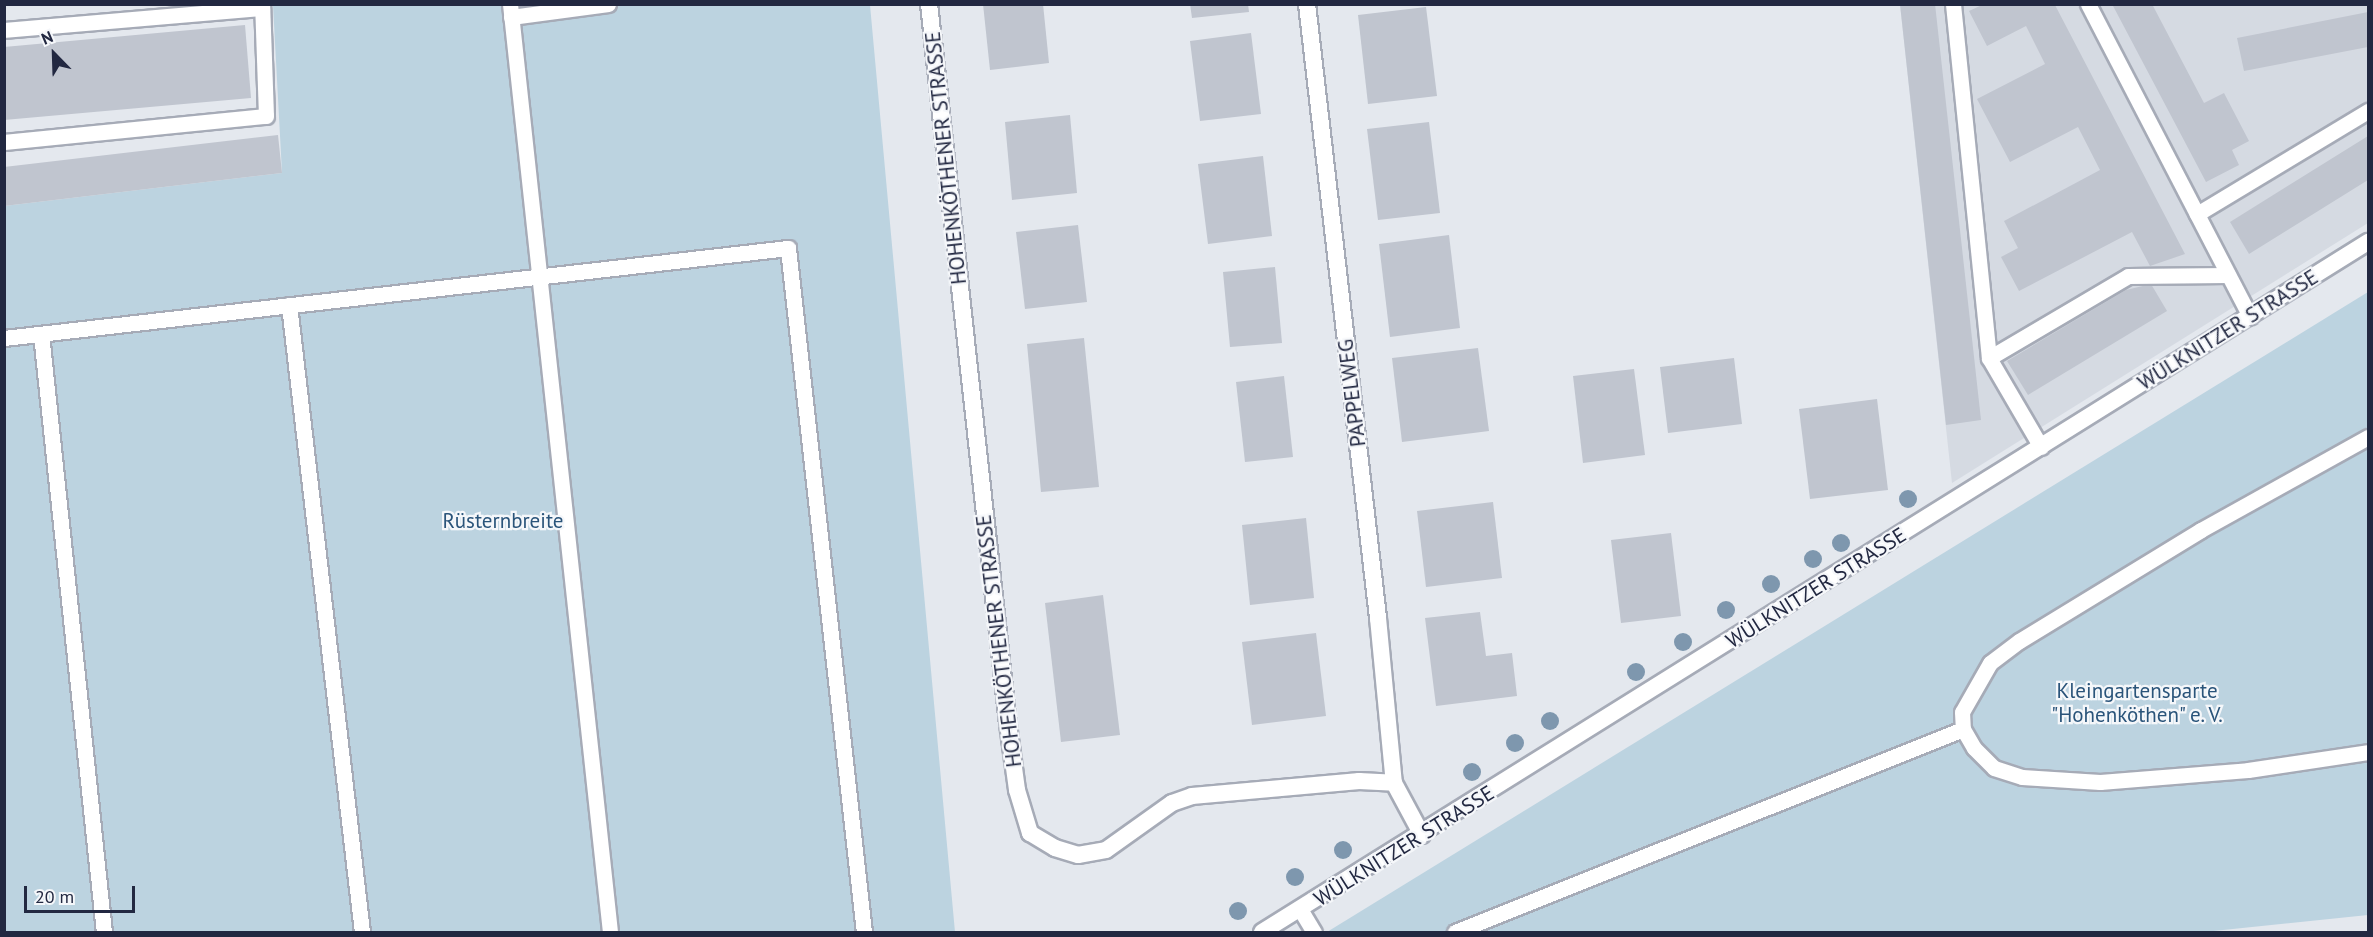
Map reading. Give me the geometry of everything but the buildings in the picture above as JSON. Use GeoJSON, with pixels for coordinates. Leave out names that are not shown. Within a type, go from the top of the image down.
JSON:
{"type":"FeatureCollection","features":[{"type":"Feature","properties":{"kind":"street","name":"HOHENKÖTHENER STRASSE"},"geometry":{"type":"LineString","coordinates":[[928,4],[1008,724],[1017,790],[1030,833],[1078,855],[1106,850],[1172,803],[1192,796],[1359,781],[1394,783]]}},
{"type":"Feature","properties":{"kind":"street","name":"PAPPELWEG"},"geometry":{"type":"LineString","coordinates":[[1307,4],[1378,618],[1394,783]]}},
{"type":"Feature","properties":{"kind":"street","name":"WÜLKNITZER STRASSE"},"geometry":{"type":"LineString","coordinates":[[1262,933],[2368,242]]}},
{"type":"Feature","properties":{"kind":"street"},"geometry":{"type":"LineString","coordinates":[[1394,783],[1422,835]]}},
{"type":"Feature","properties":{"kind":"lane"},"geometry":{"type":"LineString","coordinates":[[608,4],[511,11],[610,933]]}},
{"type":"Feature","properties":{"kind":"lane"},"geometry":{"type":"LineString","coordinates":[[1953,4],[1989,358],[2041,447]]}},
{"type":"Feature","properties":{"kind":"lane"},"geometry":{"type":"LineString","coordinates":[[2088,4],[2250,317]]}},
{"type":"Feature","properties":{"kind":"lane"},"geometry":{"type":"LineString","coordinates":[[4,30],[262,6],[266,116],[4,142]]}},
{"type":"Feature","properties":{"kind":"lane"},"geometry":{"type":"LineString","coordinates":[[2197,214],[2368,111]]}},
{"type":"Feature","properties":{"kind":"lane"},"geometry":{"type":"LineString","coordinates":[[4,338],[788,248],[864,933]]}},
{"type":"Feature","properties":{"kind":"lane"},"geometry":{"type":"LineString","coordinates":[[1989,358],[2128,276],[2229,275]]}},
{"type":"Feature","properties":{"kind":"lane"},"geometry":{"type":"LineString","coordinates":[[289,305],[362,933]]}},
{"type":"Feature","properties":{"kind":"lane"},"geometry":{"type":"LineString","coordinates":[[41,334],[104,933]]}},
{"type":"Feature","properties":{"kind":"lane"},"geometry":{"type":"LineString","coordinates":[[2368,437],[2201,530],[2019,641],[1990,663],[1973,687],[1962,712],[1963,729],[1974,748],[1994,768],[2022,777],[2089,781],[2248,770],[2368,752]]}},
{"type":"Feature","properties":{"kind":"lane"},"geometry":{"type":"LineString","coordinates":[[1455,933],[1963,729]]}},
{"type":"Feature","properties":{"kind":"lane"},"geometry":{"type":"LineString","coordinates":[[1300,909],[1314,933]]}},
{"type":"Feature","properties":{"kind":"shaded area"},"geometry":{"type":"Polygon","coordinates":[[[1900,5],[2368,5],[2368,223],[1952,483],[1900,5]]]}},
{"type":"Feature","properties":{"kind":"green space","name":"Rüsternbreite"},"geometry":{"type":"Polygon","coordinates":[[[273,5],[870,5],[955,932],[5,932],[4,206],[282,173],[273,5]]]}},
{"type":"Feature","properties":{"kind":"green space","name":"Kleingartensparte \"Hohenköthen\" e. V."},"geometry":{"type":"Polygon","coordinates":[[[2368,292],[2368,915],[2204,932],[1327,932],[2368,292]]]}}]}
